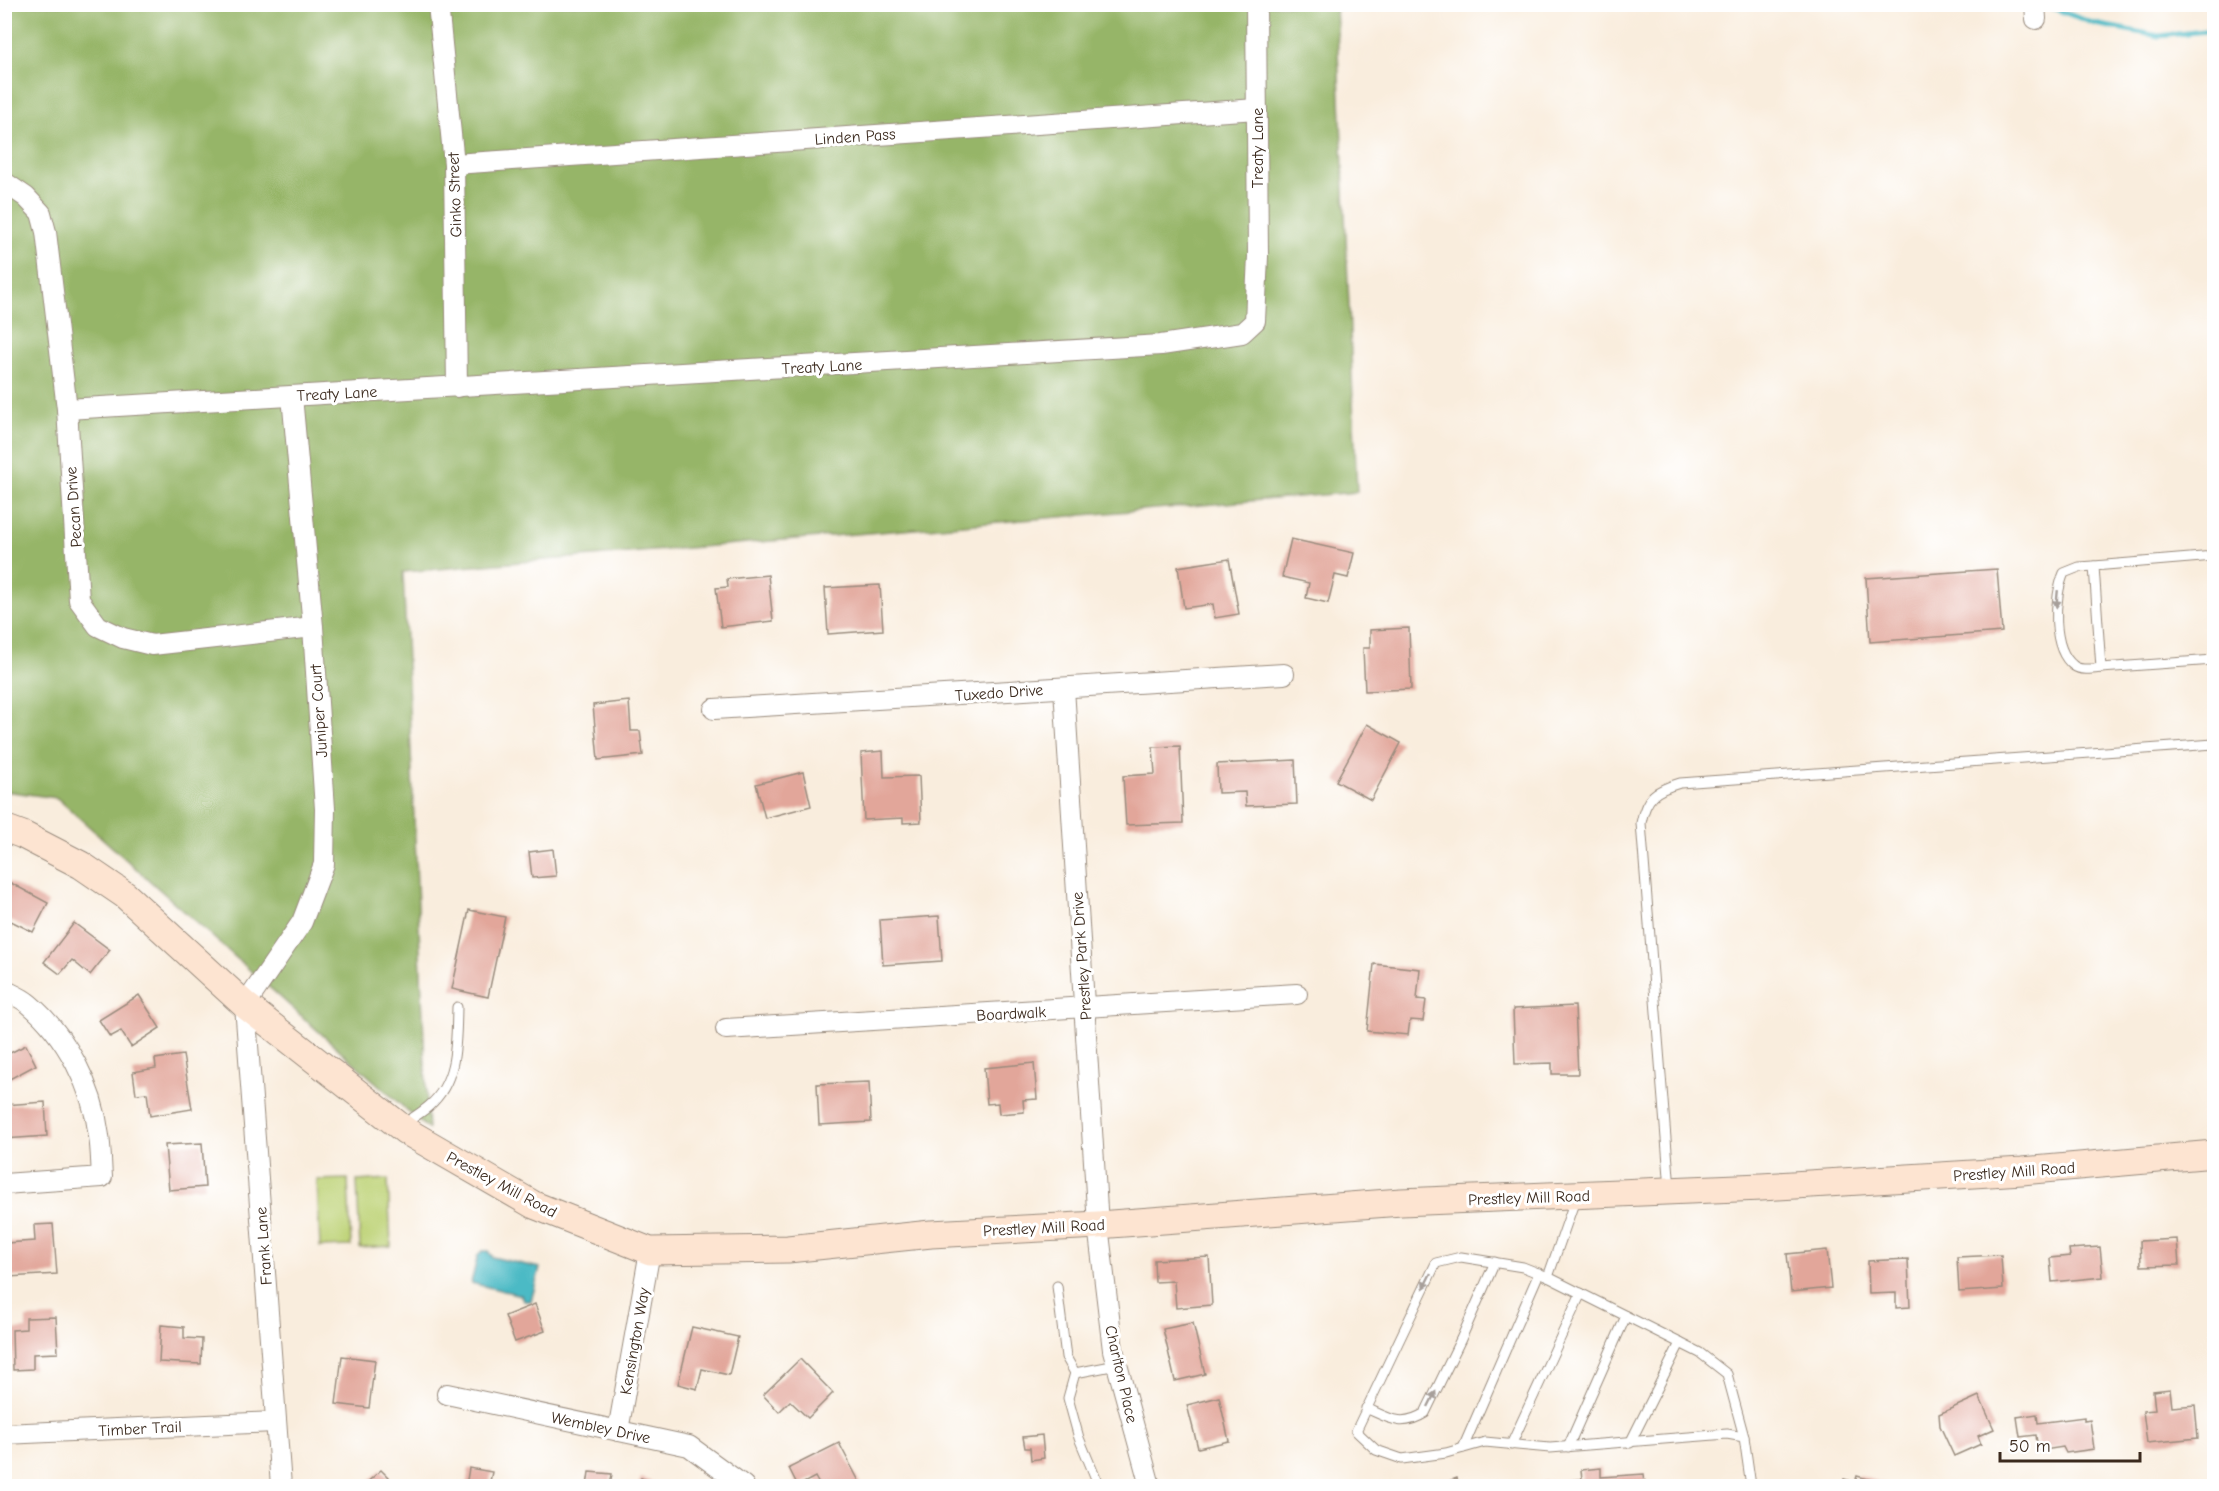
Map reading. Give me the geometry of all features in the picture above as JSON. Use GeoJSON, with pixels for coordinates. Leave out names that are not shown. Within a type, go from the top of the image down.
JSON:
{"type":"FeatureCollection","features":[{"type":"Feature","properties":{"kind":"street","name":"Ginko Street"},"geometry":{"type":"LineString","coordinates":[[438,4],[454,164],[457,387]]}},
{"type":"Feature","properties":{"kind":"street","name":"Treaty Lane"},"geometry":{"type":"LineString","coordinates":[[67,409],[1161,345],[1242,333],[1256,321],[1258,256],[1256,4]]}},
{"type":"Feature","properties":{"kind":"street","name":"Linden Pass"},"geometry":{"type":"LineString","coordinates":[[454,164],[1257,109]]}},
{"type":"Feature","properties":{"kind":"street","name":"Pecan Drive"},"geometry":{"type":"LineString","coordinates":[[4,182],[26,197],[41,213],[44,222],[67,409],[79,600],[98,626],[123,638],[152,645],[313,627]]}},
{"type":"Feature","properties":{"kind":"street","name":"Juniper Court"},"geometry":{"type":"LineString","coordinates":[[245,1005],[302,922],[324,864],[325,809],[313,627],[292,396]]}},
{"type":"Feature","properties":{"kind":"street","name":"Tuxedo Drive"},"geometry":{"type":"LineString","coordinates":[[714,709],[1284,674]]}},
{"type":"Feature","properties":{"kind":"street","name":"Prestley Park Drive"},"geometry":{"type":"LineString","coordinates":[[1064,688],[1098,1225]]}},
{"type":"Feature","properties":{"kind":"street","name":"Prestley Mill Road"},"geometry":{"type":"LineString","coordinates":[[4,828],[23,835],[81,865],[125,895],[245,1005],[400,1126],[534,1205],[650,1251],[788,1249],[931,1234],[1098,1225],[1401,1202],[1670,1191],[2022,1171],[2214,1154]]}},
{"type":"Feature","properties":{"kind":"street"},"geometry":{"type":"LineString","coordinates":[[4,990],[28,1003],[72,1054],[87,1090],[99,1134],[102,1177],[4,1184]]}},
{"type":"Feature","properties":{"kind":"street","name":"Boardwalk"},"geometry":{"type":"LineString","coordinates":[[726,1029],[1296,994]]}},
{"type":"Feature","properties":{"kind":"street","name":"Frank Lane"},"geometry":{"type":"LineString","coordinates":[[245,1005],[280,1486]]}},
{"type":"Feature","properties":{"kind":"street","name":"Charlton Place"},"geometry":{"type":"LineString","coordinates":[[1098,1225],[1102,1277],[1113,1350],[1150,1486]]}},
{"type":"Feature","properties":{"kind":"street","name":"Kensington Way"},"geometry":{"type":"LineString","coordinates":[[618,1431],[650,1251]]}},
{"type":"Feature","properties":{"kind":"street","name":"Wembley Drive"},"geometry":{"type":"LineString","coordinates":[[447,1394],[689,1446],[744,1486]]}},
{"type":"Feature","properties":{"kind":"street","name":"Timber Trail"},"geometry":{"type":"LineString","coordinates":[[4,1434],[275,1422]]}},
{"type":"Feature","properties":{"kind":"lane"},"geometry":{"type":"LineString","coordinates":[[2214,556],[2079,567],[2064,573],[2059,584],[2056,604],[2058,635],[2062,652],[2075,667],[2086,669],[2214,660]]}},
{"type":"Feature","properties":{"kind":"lane"},"geometry":{"type":"LineString","coordinates":[[2094,566],[2102,668]]}},
{"type":"Feature","properties":{"kind":"lane"},"geometry":{"type":"LineString","coordinates":[[1670,1191],[1641,823],[1644,809],[1651,797],[1660,789],[1680,783],[2214,744]]}},
{"type":"Feature","properties":{"kind":"lane"},"geometry":{"type":"LineString","coordinates":[[400,1126],[430,1106],[448,1083],[456,1052],[457,1007]]}},
{"type":"Feature","properties":{"kind":"lane"},"geometry":{"type":"LineString","coordinates":[[1463,1448],[1543,1275],[1577,1195]]}},
{"type":"Feature","properties":{"kind":"lane"},"geometry":{"type":"LineString","coordinates":[[1744,1437],[1727,1434],[1568,1448],[1485,1442],[1402,1459],[1376,1450],[1356,1431],[1436,1263],[1461,1257],[1522,1267],[1543,1275],[1700,1353],[1727,1374],[1744,1437],[1750,1486]]}},
{"type":"Feature","properties":{"kind":"lane"},"geometry":{"type":"LineString","coordinates":[[1366,1408],[1398,1422],[1415,1419],[1425,1413],[1461,1340],[1495,1262]]}},
{"type":"Feature","properties":{"kind":"lane"},"geometry":{"type":"LineString","coordinates":[[1057,1286],[1066,1357],[1075,1373],[1068,1398],[1079,1438],[1099,1486]]}},
{"type":"Feature","properties":{"kind":"lane"},"geometry":{"type":"LineString","coordinates":[[1511,1445],[1581,1293]]}},
{"type":"Feature","properties":{"kind":"lane"},"geometry":{"type":"LineString","coordinates":[[1568,1448],[1626,1316]]}},
{"type":"Feature","properties":{"kind":"lane"},"geometry":{"type":"LineString","coordinates":[[1630,1443],[1680,1343]]}},
{"type":"Feature","properties":{"kind":"lane"},"geometry":{"type":"LineString","coordinates":[[1075,1373],[1117,1365]]}},
{"type":"Feature","properties":{"kind":"green space"},"geometry":{"type":"Polygon","coordinates":[[[5,5],[1336,5],[1357,492],[403,572],[428,1129],[57,798],[5,791],[5,5]]]}},
{"type":"Feature","properties":{"kind":"green space"},"geometry":{"type":"Polygon","coordinates":[[[348,1179],[351,1246],[320,1247],[317,1180],[348,1179]]]}},
{"type":"Feature","properties":{"kind":"green space"},"geometry":{"type":"Polygon","coordinates":[[[388,1179],[391,1246],[360,1248],[357,1181],[388,1179]]]}},
{"type":"Feature","properties":{"kind":"water"},"geometry":{"type":"Polygon","coordinates":[[[482,1251],[488,1251],[492,1257],[540,1268],[531,1301],[523,1301],[521,1295],[471,1283],[478,1255],[482,1251]]]}},
{"type":"Feature","properties":{"kind":"building"},"geometry":{"type":"Polygon","coordinates":[[[1291,539],[1354,553],[1348,578],[1335,575],[1328,603],[1306,598],[1309,583],[1282,577],[1291,539]]]}},
{"type":"Feature","properties":{"kind":"building"},"geometry":{"type":"Polygon","coordinates":[[[1229,559],[1239,614],[1215,618],[1213,604],[1184,608],[1178,567],[1229,559]]]}},
{"type":"Feature","properties":{"kind":"building"},"geometry":{"type":"Polygon","coordinates":[[[1997,569],[2002,632],[1870,642],[1866,578],[1997,569]]]}},
{"type":"Feature","properties":{"kind":"building"},"geometry":{"type":"Polygon","coordinates":[[[768,575],[773,621],[721,627],[716,588],[728,587],[727,579],[768,575]]]}},
{"type":"Feature","properties":{"kind":"building"},"geometry":{"type":"Polygon","coordinates":[[[880,585],[883,630],[828,634],[825,588],[880,585]]]}},
{"type":"Feature","properties":{"kind":"building"},"geometry":{"type":"Polygon","coordinates":[[[1409,628],[1411,689],[1365,691],[1363,648],[1370,648],[1370,630],[1409,628]]]}},
{"type":"Feature","properties":{"kind":"building"},"geometry":{"type":"Polygon","coordinates":[[[629,701],[631,731],[640,731],[643,755],[598,760],[593,705],[629,701]]]}},
{"type":"Feature","properties":{"kind":"building"},"geometry":{"type":"Polygon","coordinates":[[[1367,724],[1401,743],[1371,800],[1336,781],[1367,724]]]}},
{"type":"Feature","properties":{"kind":"building"},"geometry":{"type":"Polygon","coordinates":[[[1180,746],[1183,823],[1126,825],[1123,776],[1155,774],[1153,747],[1180,746]]]}},
{"type":"Feature","properties":{"kind":"building"},"geometry":{"type":"Polygon","coordinates":[[[883,751],[884,777],[919,776],[921,822],[903,823],[903,818],[864,820],[861,753],[883,751]]]}},
{"type":"Feature","properties":{"kind":"building"},"geometry":{"type":"Polygon","coordinates":[[[1295,760],[1297,804],[1246,806],[1245,792],[1218,793],[1217,764],[1295,760]]]}},
{"type":"Feature","properties":{"kind":"building"},"geometry":{"type":"Polygon","coordinates":[[[803,772],[811,806],[765,818],[756,784],[803,772]]]}},
{"type":"Feature","properties":{"kind":"building"},"geometry":{"type":"Polygon","coordinates":[[[553,849],[556,876],[532,878],[529,852],[553,849]]]}},
{"type":"Feature","properties":{"kind":"building"},"geometry":{"type":"Polygon","coordinates":[[[9,882],[48,903],[33,932],[11,921],[4,935],[4,890],[9,882]]]}},
{"type":"Feature","properties":{"kind":"building"},"geometry":{"type":"Polygon","coordinates":[[[469,910],[505,917],[488,997],[452,989],[469,910]]]}},
{"type":"Feature","properties":{"kind":"building"},"geometry":{"type":"Polygon","coordinates":[[[939,916],[942,961],[883,965],[880,920],[939,916]]]}},
{"type":"Feature","properties":{"kind":"building"},"geometry":{"type":"Polygon","coordinates":[[[74,923],[110,950],[90,975],[72,960],[60,974],[44,962],[74,923]]]}},
{"type":"Feature","properties":{"kind":"building"},"geometry":{"type":"Polygon","coordinates":[[[1374,964],[1420,969],[1417,999],[1426,1000],[1423,1021],[1410,1020],[1408,1035],[1367,1031],[1374,964]]]}},
{"type":"Feature","properties":{"kind":"building"},"geometry":{"type":"Polygon","coordinates":[[[139,995],[160,1028],[131,1047],[121,1031],[110,1037],[99,1020],[139,995]]]}},
{"type":"Feature","properties":{"kind":"building"},"geometry":{"type":"Polygon","coordinates":[[[1575,1006],[1578,1074],[1552,1074],[1552,1063],[1515,1064],[1513,1009],[1575,1006]]]}},
{"type":"Feature","properties":{"kind":"building"},"geometry":{"type":"Polygon","coordinates":[[[26,1045],[36,1065],[4,1082],[4,1056],[26,1045]]]}},
{"type":"Feature","properties":{"kind":"building"},"geometry":{"type":"Polygon","coordinates":[[[183,1055],[192,1109],[150,1116],[147,1093],[136,1094],[133,1072],[156,1068],[155,1059],[183,1055]]]}},
{"type":"Feature","properties":{"kind":"building"},"geometry":{"type":"Polygon","coordinates":[[[1034,1063],[1037,1099],[1023,1100],[1024,1112],[999,1114],[998,1103],[987,1104],[984,1068],[1034,1063]]]}},
{"type":"Feature","properties":{"kind":"building"},"geometry":{"type":"Polygon","coordinates":[[[869,1082],[871,1122],[819,1125],[817,1084],[869,1082]]]}},
{"type":"Feature","properties":{"kind":"building"},"geometry":{"type":"Polygon","coordinates":[[[45,1102],[47,1136],[4,1139],[4,1105],[45,1102]]]}},
{"type":"Feature","properties":{"kind":"building"},"geometry":{"type":"Polygon","coordinates":[[[202,1143],[205,1187],[169,1190],[165,1145],[202,1143]]]}},
{"type":"Feature","properties":{"kind":"building"},"geometry":{"type":"Polygon","coordinates":[[[53,1224],[57,1274],[8,1277],[6,1243],[35,1241],[34,1225],[53,1224]]]}},
{"type":"Feature","properties":{"kind":"building"},"geometry":{"type":"Polygon","coordinates":[[[2177,1239],[2179,1265],[2141,1266],[2140,1241],[2177,1239]]]}},
{"type":"Feature","properties":{"kind":"building"},"geometry":{"type":"Polygon","coordinates":[[[2100,1247],[2103,1277],[2052,1282],[2050,1258],[2070,1256],[2069,1249],[2100,1247]]]}},
{"type":"Feature","properties":{"kind":"building"},"geometry":{"type":"Polygon","coordinates":[[[1827,1250],[1831,1288],[1791,1292],[1787,1254],[1827,1250]]]}},
{"type":"Feature","properties":{"kind":"building"},"geometry":{"type":"Polygon","coordinates":[[[2001,1255],[2003,1289],[1959,1292],[1957,1257],[2001,1255]]]}},
{"type":"Feature","properties":{"kind":"building"},"geometry":{"type":"Polygon","coordinates":[[[1209,1257],[1212,1305],[1176,1308],[1174,1281],[1155,1282],[1154,1260],[1209,1257]]]}},
{"type":"Feature","properties":{"kind":"building"},"geometry":{"type":"Polygon","coordinates":[[[1908,1259],[1910,1307],[1896,1308],[1896,1293],[1869,1294],[1868,1261],[1908,1259]]]}},
{"type":"Feature","properties":{"kind":"building"},"geometry":{"type":"Polygon","coordinates":[[[535,1304],[545,1331],[515,1342],[505,1316],[535,1304]]]}},
{"type":"Feature","properties":{"kind":"building"},"geometry":{"type":"Polygon","coordinates":[[[56,1317],[58,1353],[33,1354],[33,1369],[13,1370],[12,1330],[26,1329],[26,1318],[56,1317]]]}},
{"type":"Feature","properties":{"kind":"building"},"geometry":{"type":"Polygon","coordinates":[[[1193,1323],[1205,1374],[1175,1381],[1163,1329],[1193,1323]]]}},
{"type":"Feature","properties":{"kind":"building"},"geometry":{"type":"Polygon","coordinates":[[[161,1325],[184,1327],[184,1338],[202,1339],[201,1364],[159,1362],[161,1325]]]}},
{"type":"Feature","properties":{"kind":"building"},"geometry":{"type":"Polygon","coordinates":[[[692,1327],[738,1337],[729,1375],[702,1369],[697,1389],[678,1384],[692,1327]]]}},
{"type":"Feature","properties":{"kind":"building"},"geometry":{"type":"Polygon","coordinates":[[[342,1356],[375,1360],[369,1408],[336,1404],[342,1356]]]}},
{"type":"Feature","properties":{"kind":"building"},"geometry":{"type":"Polygon","coordinates":[[[800,1359],[833,1393],[808,1418],[790,1401],[779,1412],[763,1395],[800,1359]]]}},
{"type":"Feature","properties":{"kind":"building"},"geometry":{"type":"Polygon","coordinates":[[[2170,1389],[2172,1407],[2195,1405],[2198,1438],[2147,1443],[2143,1411],[2155,1410],[2153,1391],[2170,1389]]]}},
{"type":"Feature","properties":{"kind":"building"},"geometry":{"type":"Polygon","coordinates":[[[1979,1396],[1994,1429],[1978,1436],[1981,1444],[1954,1456],[1940,1426],[1939,1414],[1979,1396]]]}},
{"type":"Feature","properties":{"kind":"building"},"geometry":{"type":"Polygon","coordinates":[[[1219,1397],[1229,1441],[1198,1448],[1187,1405],[1219,1397]]]}},
{"type":"Feature","properties":{"kind":"building"},"geometry":{"type":"Polygon","coordinates":[[[2037,1414],[2038,1423],[2084,1417],[2084,1421],[2090,1420],[2094,1449],[2066,1453],[2063,1447],[2038,1451],[2036,1435],[2020,1437],[2017,1417],[2037,1414]]]}},
{"type":"Feature","properties":{"kind":"building"},"geometry":{"type":"Polygon","coordinates":[[[1042,1435],[1044,1458],[1031,1460],[1030,1448],[1025,1448],[1023,1437],[1042,1435]]]}},
{"type":"Feature","properties":{"kind":"building"},"geometry":{"type":"Polygon","coordinates":[[[839,1443],[861,1485],[820,1486],[815,1477],[798,1486],[789,1468],[839,1443]]]}},
{"type":"Feature","properties":{"kind":"building"},"geometry":{"type":"Polygon","coordinates":[[[469,1468],[492,1472],[489,1486],[466,1486],[469,1468]]]}},
{"type":"Feature","properties":{"kind":"building"},"geometry":{"type":"Polygon","coordinates":[[[1601,1468],[1601,1477],[1644,1474],[1645,1486],[1542,1486],[1542,1482],[1582,1479],[1581,1470],[1601,1468]]]}},
{"type":"Feature","properties":{"kind":"building"},"geometry":{"type":"Polygon","coordinates":[[[381,1470],[397,1486],[363,1486],[381,1470]]]}},
{"type":"Feature","properties":{"kind":"building"},"geometry":{"type":"Polygon","coordinates":[[[589,1472],[612,1474],[610,1486],[587,1486],[589,1472]]]}},
{"type":"Feature","properties":{"kind":"building"},"geometry":{"type":"Polygon","coordinates":[[[1857,1476],[1887,1484],[1887,1486],[1842,1486],[1844,1479],[1855,1482],[1857,1476]]]}},
{"type":"Feature","properties":{"kind":"building"},"geometry":{"type":"Polygon","coordinates":[[[641,1478],[663,1486],[638,1486],[641,1478]]]}},
{"type":"Feature","properties":{"kind":"building"},"geometry":{"type":"Polygon","coordinates":[[[1457,1478],[1460,1486],[1437,1485],[1457,1478]]]}},
{"type":"Feature","properties":{"kind":"waterway"},"geometry":{"type":"LineString","coordinates":[[2050,7],[2095,24],[2159,36],[2214,30]]}}]}
